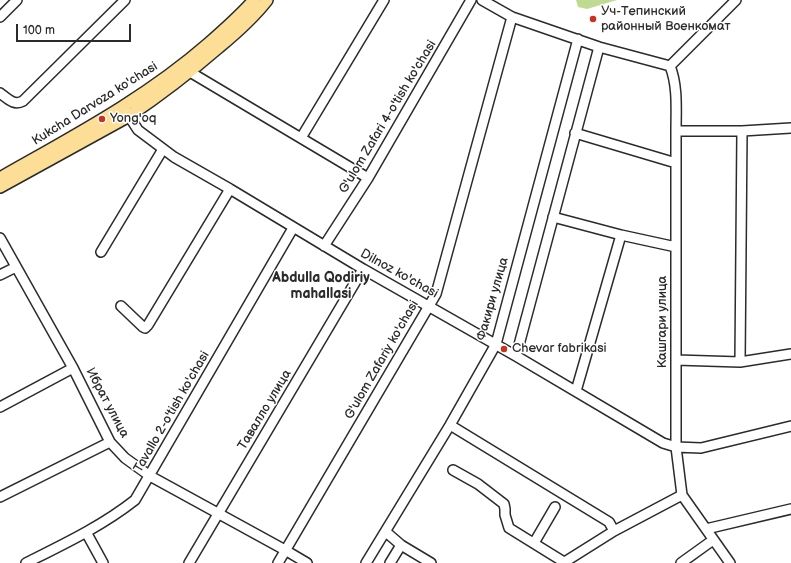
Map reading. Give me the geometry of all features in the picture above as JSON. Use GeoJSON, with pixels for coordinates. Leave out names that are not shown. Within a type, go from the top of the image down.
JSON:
{"type":"FeatureCollection","features":[{"type":"Feature","properties":{"kind":"main road","name":"Kukcha Darvoza ko'chasi"},"geometry":{"type":"LineString","coordinates":[[0,178],[126,111],[154,86],[199,52],[231,24],[254,0]]}},
{"type":"Feature","properties":{"kind":"main road","name":"Kukcha Darvoza ko'chasi"},"geometry":{"type":"LineString","coordinates":[[0,187],[190,72],[239,30],[267,0]]}},
{"type":"Feature","properties":{"kind":"street"},"geometry":{"type":"LineString","coordinates":[[0,16],[17,0]]}},
{"type":"Feature","properties":{"kind":"street"},"geometry":{"type":"LineString","coordinates":[[0,93],[14,103],[23,101],[125,0]]}},
{"type":"Feature","properties":{"kind":"street"},"geometry":{"type":"LineString","coordinates":[[301,138],[384,0]]}},
{"type":"Feature","properties":{"kind":"street","name":"G'ulom Zafari 4-o'tish ko'chasi"},"geometry":{"type":"LineString","coordinates":[[324,246],[368,178],[471,0]]}},
{"type":"Feature","properties":{"kind":"street"},"geometry":{"type":"LineString","coordinates":[[482,0],[512,17],[599,47],[670,66],[736,0]]}},
{"type":"Feature","properties":{"kind":"street","name":"G'ulom Zafariy ko'chasi"},"geometry":{"type":"LineString","coordinates":[[278,563],[436,294],[512,17]]}},
{"type":"Feature","properties":{"kind":"street","name":"Факири улица"},"geometry":{"type":"LineString","coordinates":[[366,563],[450,425],[496,344],[578,39]]}},
{"type":"Feature","properties":{"kind":"street"},"geometry":{"type":"LineString","coordinates":[[516,356],[599,47]]}},
{"type":"Feature","properties":{"kind":"street","name":"Кашгари улица"},"geometry":{"type":"LineString","coordinates":[[670,66],[673,75],[675,94],[676,131],[676,447],[682,495],[730,563]]}},
{"type":"Feature","properties":{"kind":"street"},"geometry":{"type":"LineString","coordinates":[[190,72],[368,178]]}},
{"type":"Feature","properties":{"kind":"street","name":"Dilnoz ko'chasi"},"geometry":{"type":"LineString","coordinates":[[126,111],[138,130],[174,157],[363,269],[496,344],[663,443],[676,447],[701,448],[791,426]]}},
{"type":"Feature","properties":{"kind":"street"},"geometry":{"type":"LineString","coordinates":[[676,131],[742,131],[791,128]]}},
{"type":"Feature","properties":{"kind":"street"},"geometry":{"type":"LineString","coordinates":[[740,362],[742,131]]}},
{"type":"Feature","properties":{"kind":"street"},"geometry":{"type":"LineString","coordinates":[[575,133],[676,163]]}},
{"type":"Feature","properties":{"kind":"street"},"geometry":{"type":"LineString","coordinates":[[100,252],[163,149]]}},
{"type":"Feature","properties":{"kind":"street"},"geometry":{"type":"LineString","coordinates":[[121,306],[143,327],[145,328],[148,325],[230,189]]}},
{"type":"Feature","properties":{"kind":"street"},"geometry":{"type":"LineString","coordinates":[[553,217],[621,235],[676,247]]}},
{"type":"Feature","properties":{"kind":"street","name":"Tavallo 2-o'tish ko'chasi"},"geometry":{"type":"LineString","coordinates":[[26,563],[86,532],[136,500],[293,228]]}},
{"type":"Feature","properties":{"kind":"street"},"geometry":{"type":"LineString","coordinates":[[576,391],[621,235]]}},
{"type":"Feature","properties":{"kind":"street","name":"Ибрат улица"},"geometry":{"type":"LineString","coordinates":[[0,238],[73,368],[110,442],[124,458],[150,476],[307,563]]}},
{"type":"Feature","properties":{"kind":"street"},"geometry":{"type":"LineString","coordinates":[[0,275],[16,267]]}},
{"type":"Feature","properties":{"kind":"street","name":"Тавалло улица"},"geometry":{"type":"LineString","coordinates":[[189,563],[363,269]]}},
{"type":"Feature","properties":{"kind":"street"},"geometry":{"type":"LineString","coordinates":[[676,360],[740,362],[791,354]]}},
{"type":"Feature","properties":{"kind":"street"},"geometry":{"type":"LineString","coordinates":[[0,407],[73,368]]}},
{"type":"Feature","properties":{"kind":"street"},"geometry":{"type":"LineString","coordinates":[[450,425],[608,522],[614,531]]}},
{"type":"Feature","properties":{"kind":"street"},"geometry":{"type":"LineString","coordinates":[[0,497],[110,442]]}},
{"type":"Feature","properties":{"kind":"street"},"geometry":{"type":"LineString","coordinates":[[453,470],[478,484],[504,504],[505,515],[509,528],[563,563],[614,531],[682,495]]}},
{"type":"Feature","properties":{"kind":"street"},"geometry":{"type":"LineString","coordinates":[[534,543],[555,507]]}},
{"type":"Feature","properties":{"kind":"street"},"geometry":{"type":"LineString","coordinates":[[706,529],[791,508]]}},
{"type":"Feature","properties":{"kind":"street"},"geometry":{"type":"LineString","coordinates":[[86,532],[103,563]]}},
{"type":"Feature","properties":{"kind":"street"},"geometry":{"type":"LineString","coordinates":[[386,532],[401,545],[431,563]]}},
{"type":"Feature","properties":{"kind":"street"},"geometry":{"type":"LineString","coordinates":[[681,563],[713,540]]}},
{"type":"Feature","properties":{"kind":"street"},"geometry":{"type":"LineString","coordinates":[[390,563],[401,545]]}},
{"type":"Feature","properties":{"kind":"green space"},"geometry":{"type":"Polygon","coordinates":[[[576,0],[617,0],[587,9],[578,7],[576,0]]]}},
{"type":"Feature","properties":{"kind":"place","name":"Уч-Тепинский районный Военкомат"},"geometry":{"type":"Point","coordinates":[593,19]}},
{"type":"Feature","properties":{"kind":"place","name":"Yong'oq"},"geometry":{"type":"Point","coordinates":[102,119]}},
{"type":"Feature","properties":{"kind":"place","name":"Chevar fabrikasi"},"geometry":{"type":"Point","coordinates":[504,349]}},
{"type":"Feature","properties":{"kind":"district","name":"Abdulla Qodiriy mahallasi"},"geometry":{"type":"Point","coordinates":[321,286]}}]}
